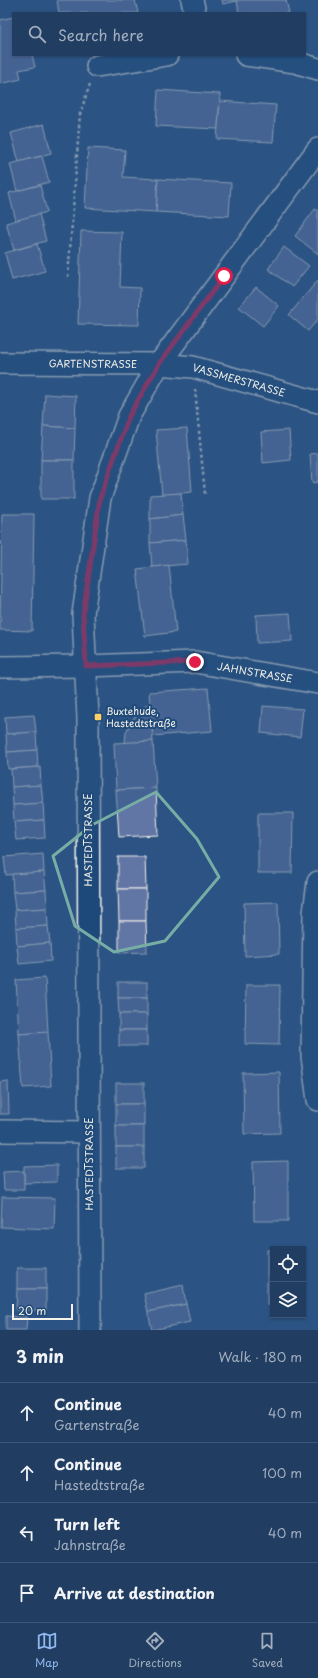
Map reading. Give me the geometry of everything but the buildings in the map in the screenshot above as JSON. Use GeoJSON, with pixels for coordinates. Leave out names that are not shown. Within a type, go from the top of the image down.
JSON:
{"type":"FeatureCollection","features":[{"type":"Feature","properties":{"kind":"street"},"geometry":{"type":"LineString","coordinates":[[192,0],[195,12]]}},
{"type":"Feature","properties":{"kind":"street"},"geometry":{"type":"LineString","coordinates":[[97,66],[161,56]]}},
{"type":"Feature","properties":{"kind":"street"},"geometry":{"type":"LineString","coordinates":[[253,56],[295,62],[318,69]]}},
{"type":"Feature","properties":{"kind":"street"},"geometry":{"type":"LineString","coordinates":[[159,364],[318,149]]}},
{"type":"Feature","properties":{"kind":"street","name":"GARTENSTRASSE"},"geometry":{"type":"LineString","coordinates":[[0,363],[159,364]]}},
{"type":"Feature","properties":{"kind":"street","name":"VASSMERSTRASSE"},"geometry":{"type":"LineString","coordinates":[[159,364],[193,367],[318,402]]}},
{"type":"Feature","properties":{"kind":"street","name":"HASTEDTSTRASSE"},"geometry":{"type":"LineString","coordinates":[[90,1330],[88,718],[83,614],[100,498],[129,416],[159,364]]}},
{"type":"Feature","properties":{"kind":"street","name":"JAHNSTRASSE"},"geometry":{"type":"LineString","coordinates":[[0,667],[86,666],[195,662],[318,683]]}},
{"type":"Feature","properties":{"kind":"street"},"geometry":{"type":"LineString","coordinates":[[318,882],[314,913],[312,1056],[318,1100]]}},
{"type":"Feature","properties":{"kind":"street"},"geometry":{"type":"LineString","coordinates":[[0,1131],[89,1132]]}},
{"type":"Feature","properties":{"kind":"path"},"geometry":{"type":"LineString","coordinates":[[68,277],[80,114],[97,66]]}},
{"type":"Feature","properties":{"kind":"path"},"geometry":{"type":"LineString","coordinates":[[193,367],[205,494]]}},
{"type":"Feature","properties":{"kind":"highlighted area"},"geometry":{"type":"Polygon","coordinates":[[[156,792],[197,839],[219,877],[165,941],[114,952],[75,926],[53,856],[92,825],[156,792]]]}},
{"type":"Feature","properties":{"kind":"place","name":"Buxtehude, Hastedtstraße"},"geometry":{"type":"Point","coordinates":[98,717]}},
{"type":"Feature","properties":{"kind":"route"},"geometry":{"type":"LineString","coordinates":[[195,662],[86,666],[83,614],[100,498],[129,416],[159,364],[224,276]]}}]}
